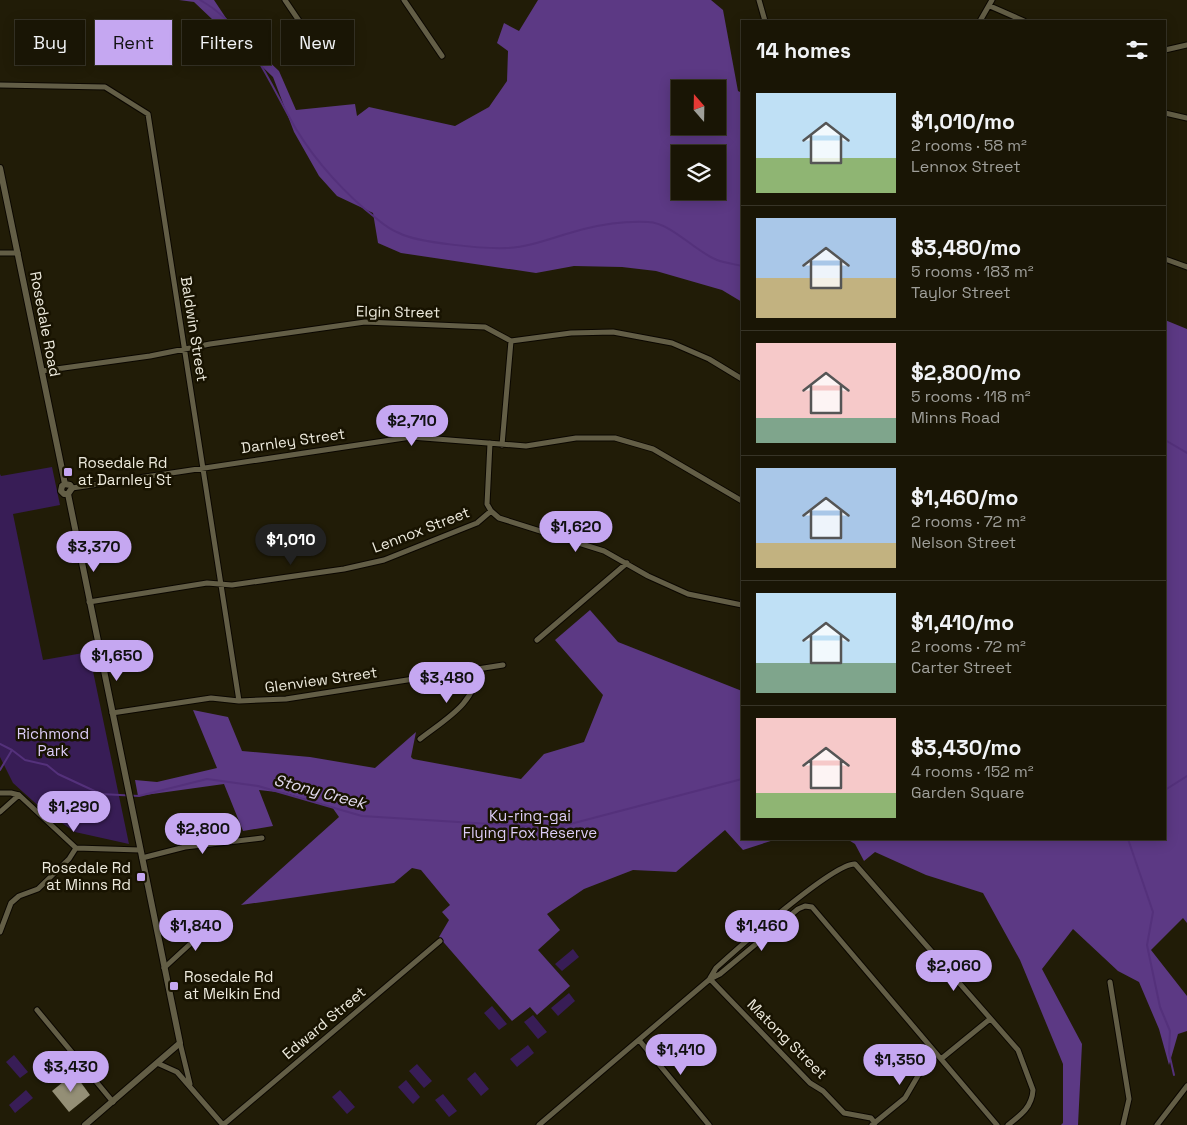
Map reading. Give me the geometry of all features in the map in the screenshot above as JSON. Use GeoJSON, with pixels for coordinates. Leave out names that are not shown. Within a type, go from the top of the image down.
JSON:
{"type":"FeatureCollection","features":[{"type":"Feature","properties":{"kind":"street"},"geometry":{"type":"LineString","coordinates":[[285,0],[298,20]]}},
{"type":"Feature","properties":{"kind":"street"},"geometry":{"type":"LineString","coordinates":[[404,0],[442,56]]}},
{"type":"Feature","properties":{"kind":"street"},"geometry":{"type":"LineString","coordinates":[[759,0],[765,20]]}},
{"type":"Feature","properties":{"kind":"street"},"geometry":{"type":"LineString","coordinates":[[981,20],[992,0]]}},
{"type":"Feature","properties":{"kind":"street"},"geometry":{"type":"LineString","coordinates":[[990,6],[1022,20]]}},
{"type":"Feature","properties":{"kind":"street"},"geometry":{"type":"LineString","coordinates":[[1166,50],[1187,45]]}},
{"type":"Feature","properties":{"kind":"street","name":"Baldwin Street"},"geometry":{"type":"LineString","coordinates":[[0,85],[105,87],[148,114],[239,701]]}},
{"type":"Feature","properties":{"kind":"street"},"geometry":{"type":"LineString","coordinates":[[1166,114],[1187,118]]}},
{"type":"Feature","properties":{"kind":"street","name":"Rosedale Road"},"geometry":{"type":"LineString","coordinates":[[0,168],[66,484]]}},
{"type":"Feature","properties":{"kind":"street"},"geometry":{"type":"LineString","coordinates":[[0,253],[18,253]]}},
{"type":"Feature","properties":{"kind":"street"},"geometry":{"type":"LineString","coordinates":[[1166,259],[1187,267]]}},
{"type":"Feature","properties":{"kind":"street","name":"Elgin Street"},"geometry":{"type":"LineString","coordinates":[[42,371],[365,322],[485,327],[511,341]]}},
{"type":"Feature","properties":{"kind":"street"},"geometry":{"type":"LineString","coordinates":[[502,445],[511,341],[571,333],[613,332],[672,343],[709,359],[741,378]]}},
{"type":"Feature","properties":{"kind":"street","name":"Darnley Street"},"geometry":{"type":"LineString","coordinates":[[70,491],[203,467],[411,437],[526,446],[576,438],[615,438],[653,449],[741,500]]}},
{"type":"Feature","properties":{"kind":"street"},"geometry":{"type":"LineString","coordinates":[[490,444],[487,504],[491,512],[499,518],[522,527],[604,551],[648,576],[688,594],[741,605]]}},
{"type":"Feature","properties":{"kind":"street"},"geometry":{"type":"LineString","coordinates":[[70,491],[63,493],[61,490],[62,486],[70,485],[89,602],[164,968],[191,1087]]}},
{"type":"Feature","properties":{"kind":"street","name":"Lennox Street"},"geometry":{"type":"LineString","coordinates":[[89,602],[206,583],[232,585],[344,569],[384,560],[477,523],[491,512]]}},
{"type":"Feature","properties":{"kind":"street"},"geometry":{"type":"LineString","coordinates":[[537,640],[627,563]]}},
{"type":"Feature","properties":{"kind":"street","name":"Glenview Street"},"geometry":{"type":"LineString","coordinates":[[112,713],[211,698],[239,701],[286,699],[503,665]]}},
{"type":"Feature","properties":{"kind":"street"},"geometry":{"type":"LineString","coordinates":[[420,739],[467,701],[477,682],[477,669]]}},
{"type":"Feature","properties":{"kind":"street"},"geometry":{"type":"LineString","coordinates":[[0,793],[19,795],[76,848],[140,850]]}},
{"type":"Feature","properties":{"kind":"street"},"geometry":{"type":"LineString","coordinates":[[0,812],[19,795]]}},
{"type":"Feature","properties":{"kind":"street"},"geometry":{"type":"LineString","coordinates":[[142,858],[185,847],[262,838]]}},
{"type":"Feature","properties":{"kind":"street"},"geometry":{"type":"LineString","coordinates":[[0,932],[11,903],[19,896],[38,889],[69,859],[76,848]]}},
{"type":"Feature","properties":{"kind":"street"},"geometry":{"type":"LineString","coordinates":[[710,979],[716,968],[800,896],[844,865],[855,864],[859,866],[1018,1050],[1033,1090],[1031,1104],[1008,1125]]}},
{"type":"Feature","properties":{"kind":"street"},"geometry":{"type":"LineString","coordinates":[[539,1125],[710,979],[720,974],[798,908],[806,906],[812,907],[997,1125]]}},
{"type":"Feature","properties":{"kind":"street"},"geometry":{"type":"LineString","coordinates":[[164,968],[214,922]]}},
{"type":"Feature","properties":{"kind":"street","name":"Edward Street"},"geometry":{"type":"LineString","coordinates":[[223,1125],[440,941]]}},
{"type":"Feature","properties":{"kind":"street","name":"Matong Street"},"geometry":{"type":"LineString","coordinates":[[710,979],[810,1083],[823,1091],[844,1112],[871,1118],[874,1124]]}},
{"type":"Feature","properties":{"kind":"street"},"geometry":{"type":"LineString","coordinates":[[1110,982],[1129,1099],[1123,1125]]}},
{"type":"Feature","properties":{"kind":"street"},"geometry":{"type":"LineString","coordinates":[[37,1010],[113,1102]]}},
{"type":"Feature","properties":{"kind":"street"},"geometry":{"type":"LineString","coordinates":[[941,1059],[990,1018]]}},
{"type":"Feature","properties":{"kind":"street"},"geometry":{"type":"LineString","coordinates":[[639,1040],[709,1125]]}},
{"type":"Feature","properties":{"kind":"street"},"geometry":{"type":"LineString","coordinates":[[85,1125],[180,1043]]}},
{"type":"Feature","properties":{"kind":"street"},"geometry":{"type":"LineString","coordinates":[[874,1124],[905,1098],[933,1050]]}},
{"type":"Feature","properties":{"kind":"street"},"geometry":{"type":"LineString","coordinates":[[157,1063],[174,1070],[223,1125]]}},
{"type":"Feature","properties":{"kind":"street"},"geometry":{"type":"LineString","coordinates":[[1157,1125],[1187,1086]]}},
{"type":"Feature","properties":{"kind":"green space"},"geometry":{"type":"Polygon","coordinates":[[[179,0],[214,0],[227,20],[213,20],[194,2],[179,0]]]}},
{"type":"Feature","properties":{"kind":"green space"},"geometry":{"type":"Polygon","coordinates":[[[538,0],[711,0],[723,10],[738,91],[741,92],[741,301],[722,290],[656,271],[622,267],[574,266],[536,273],[401,253],[378,243],[373,213],[337,196],[319,176],[294,132],[273,77],[260,65],[271,64],[279,71],[296,110],[355,104],[357,116],[369,107],[455,126],[489,107],[507,81],[508,51],[497,43],[504,23],[519,31],[538,0]]]}},
{"type":"Feature","properties":{"kind":"green space"},"geometry":{"type":"Polygon","coordinates":[[[1166,320],[1187,329],[1187,923],[1183,918],[1151,950],[1187,996],[1187,1031],[1178,1034],[1169,1065],[1159,1029],[1139,982],[1118,971],[1073,929],[1042,969],[1082,1044],[1078,1125],[1061,1125],[1063,1123],[1063,1064],[1020,960],[983,893],[926,875],[875,852],[864,861],[855,844],[849,840],[1166,840],[1166,320]]]}},
{"type":"Feature","properties":{"kind":"green space","name":"Richmond Park"},"geometry":{"type":"Polygon","coordinates":[[[52,467],[60,505],[13,514],[43,660],[89,652],[129,844],[75,832],[43,810],[13,783],[0,757],[0,474],[1,476],[52,467]]]}},
{"type":"Feature","properties":{"kind":"green space","name":"Ku-ring-gai Flying Fox Reserve"},"geometry":{"type":"Polygon","coordinates":[[[590,610],[618,642],[741,691],[741,840],[774,840],[743,850],[725,830],[676,872],[633,870],[584,889],[547,914],[560,930],[538,950],[570,986],[537,1015],[530,1007],[512,1021],[439,937],[449,920],[442,912],[450,905],[421,870],[412,868],[394,883],[241,905],[339,817],[332,807],[285,793],[259,790],[273,826],[243,831],[224,784],[138,796],[135,780],[157,782],[217,768],[193,710],[228,717],[242,751],[310,757],[375,768],[416,732],[411,757],[413,759],[521,779],[544,754],[584,742],[603,695],[555,640],[590,610]]]}},
{"type":"Feature","properties":{"kind":"green space"},"geometry":{"type":"Polygon","coordinates":[[[573,949],[579,957],[562,971],[555,964],[573,949]]]}},
{"type":"Feature","properties":{"kind":"green space"},"geometry":{"type":"Polygon","coordinates":[[[569,993],[575,1001],[558,1016],[551,1008],[569,993]]]}},
{"type":"Feature","properties":{"kind":"green space"},"geometry":{"type":"Polygon","coordinates":[[[492,1006],[507,1024],[499,1030],[484,1013],[492,1006]]]}},
{"type":"Feature","properties":{"kind":"green space"},"geometry":{"type":"Polygon","coordinates":[[[533,1015],[547,1032],[538,1039],[524,1022],[533,1015]]]}},
{"type":"Feature","properties":{"kind":"green space"},"geometry":{"type":"Polygon","coordinates":[[[706,1042],[713,1049],[696,1064],[689,1056],[706,1042]]]}},
{"type":"Feature","properties":{"kind":"green space"},"geometry":{"type":"Polygon","coordinates":[[[528,1045],[534,1053],[517,1067],[510,1059],[528,1045]]]}},
{"type":"Feature","properties":{"kind":"green space"},"geometry":{"type":"Polygon","coordinates":[[[14,1055],[28,1072],[20,1078],[6,1062],[14,1055]]]}},
{"type":"Feature","properties":{"kind":"green space"},"geometry":{"type":"Polygon","coordinates":[[[417,1064],[432,1081],[424,1088],[409,1071],[417,1064]]]}},
{"type":"Feature","properties":{"kind":"green space"},"geometry":{"type":"Polygon","coordinates":[[[475,1072],[489,1089],[481,1096],[467,1079],[475,1072]]]}},
{"type":"Feature","properties":{"kind":"green space"},"geometry":{"type":"Polygon","coordinates":[[[406,1080],[420,1097],[413,1104],[398,1087],[406,1080]]]}},
{"type":"Feature","properties":{"kind":"green space"},"geometry":{"type":"Polygon","coordinates":[[[26,1090],[33,1098],[15,1113],[9,1105],[26,1090]]]}},
{"type":"Feature","properties":{"kind":"green space"},"geometry":{"type":"Polygon","coordinates":[[[340,1090],[355,1107],[347,1114],[332,1097],[340,1090]]]}},
{"type":"Feature","properties":{"kind":"green space"},"geometry":{"type":"Polygon","coordinates":[[[443,1094],[457,1111],[449,1117],[435,1100],[443,1094]]]}},
{"type":"Feature","properties":{"kind":"building"},"geometry":{"type":"Polygon","coordinates":[[[74,1073],[90,1095],[69,1112],[52,1091],[74,1073]]]}},
{"type":"Feature","properties":{"kind":"waterway"},"geometry":{"type":"LineString","coordinates":[[200,0],[217,12],[245,41],[267,75],[296,129],[322,166],[365,210],[396,232],[421,240],[468,246],[507,248],[536,243],[599,226],[624,222],[648,222],[666,227],[708,256],[726,263],[741,266]]}},
{"type":"Feature","properties":{"kind":"waterway"},"geometry":{"type":"LineString","coordinates":[[1166,441],[1187,453]]}},
{"type":"Feature","properties":{"kind":"waterway"},"geometry":{"type":"LineString","coordinates":[[0,744],[12,750]]}},
{"type":"Feature","properties":{"kind":"waterway","name":"Stony Creek"},"geometry":{"type":"LineString","coordinates":[[0,770],[12,750],[25,760],[47,765],[58,774],[101,794],[139,796],[207,779],[258,786],[362,816],[555,828],[741,779]]}},
{"type":"Feature","properties":{"kind":"waterway"},"geometry":{"type":"LineString","coordinates":[[1166,789],[1187,776]]}},
{"type":"Feature","properties":{"kind":"waterway"},"geometry":{"type":"LineString","coordinates":[[1128,840],[1153,912],[1147,945],[1160,1007],[1170,1031],[1169,1053],[1174,1075]]}},
{"type":"Feature","properties":{"kind":"place","name":"Rosedale Rd at Darnley St"},"geometry":{"type":"Point","coordinates":[68,472]}},
{"type":"Feature","properties":{"kind":"place","name":"Rosedale Rd at Minns Rd"},"geometry":{"type":"Point","coordinates":[141,877]}},
{"type":"Feature","properties":{"kind":"place","name":"Rosedale Rd at Melkin End"},"geometry":{"type":"Point","coordinates":[174,986]}}]}
